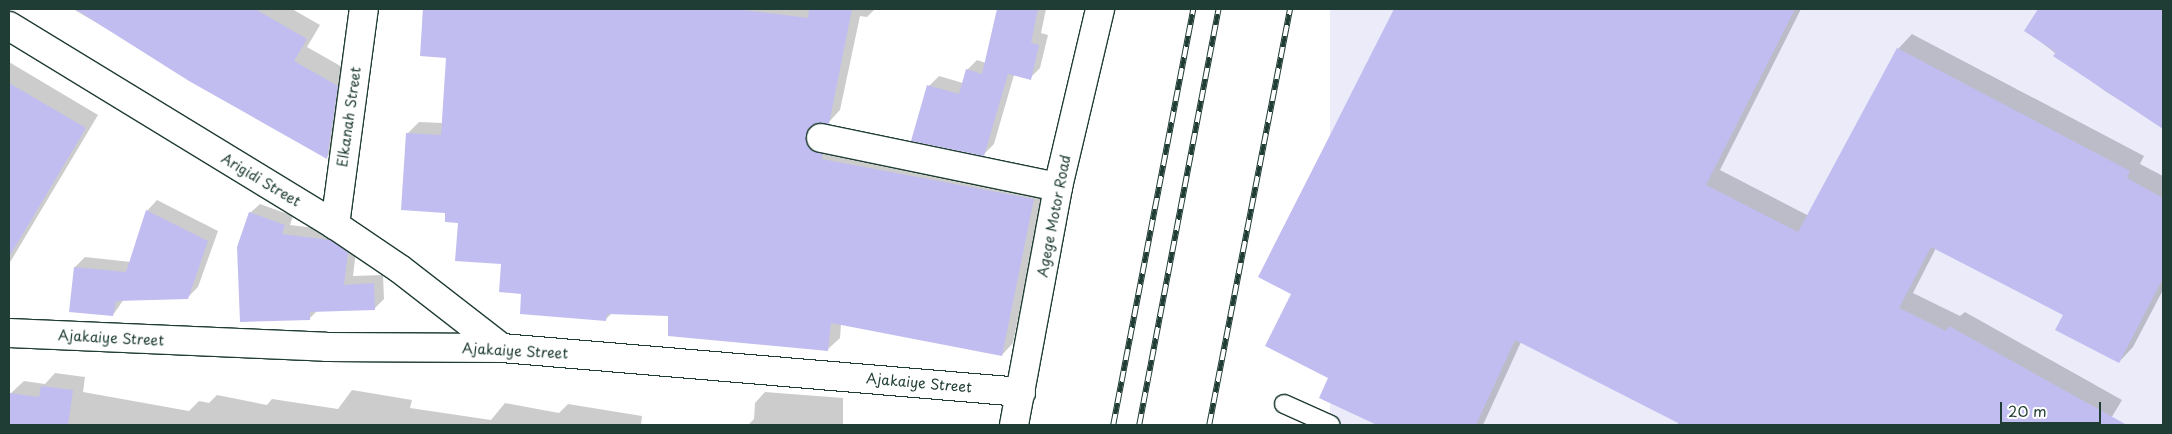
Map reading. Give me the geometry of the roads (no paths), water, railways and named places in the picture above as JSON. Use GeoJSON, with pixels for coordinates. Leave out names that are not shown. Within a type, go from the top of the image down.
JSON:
{"type":"FeatureCollection","features":[{"type":"Feature","properties":{"kind":"street","name":"Elkanah Street"},"geometry":{"type":"LineString","coordinates":[[335,225],[364,9]]}},
{"type":"Feature","properties":{"kind":"street","name":"Agege Motor Road"},"geometry":{"type":"LineString","coordinates":[[1014,425],[1058,187],[1100,9]]}},
{"type":"Feature","properties":{"kind":"street","name":"Arigidi Street"},"geometry":{"type":"LineString","coordinates":[[9,26],[335,225],[400,269],[502,348]]}},
{"type":"Feature","properties":{"kind":"street"},"geometry":{"type":"LineString","coordinates":[[821,138],[1058,187]]}},
{"type":"Feature","properties":{"kind":"street","name":"Ajakaiye Street"},"geometry":{"type":"LineString","coordinates":[[9,333],[326,347],[502,348],[1021,392]]}},
{"type":"Feature","properties":{"kind":"lane"},"geometry":{"type":"LineString","coordinates":[[1284,404],[1331,425]]}},
{"type":"Feature","properties":{"kind":"railway"},"geometry":{"type":"LineString","coordinates":[[1113,425],[1193,9]]}},
{"type":"Feature","properties":{"kind":"railway"},"geometry":{"type":"LineString","coordinates":[[1139,425],[1218,9]]}},
{"type":"Feature","properties":{"kind":"railway"},"geometry":{"type":"LineString","coordinates":[[1209,425],[1290,9]]}}]}
